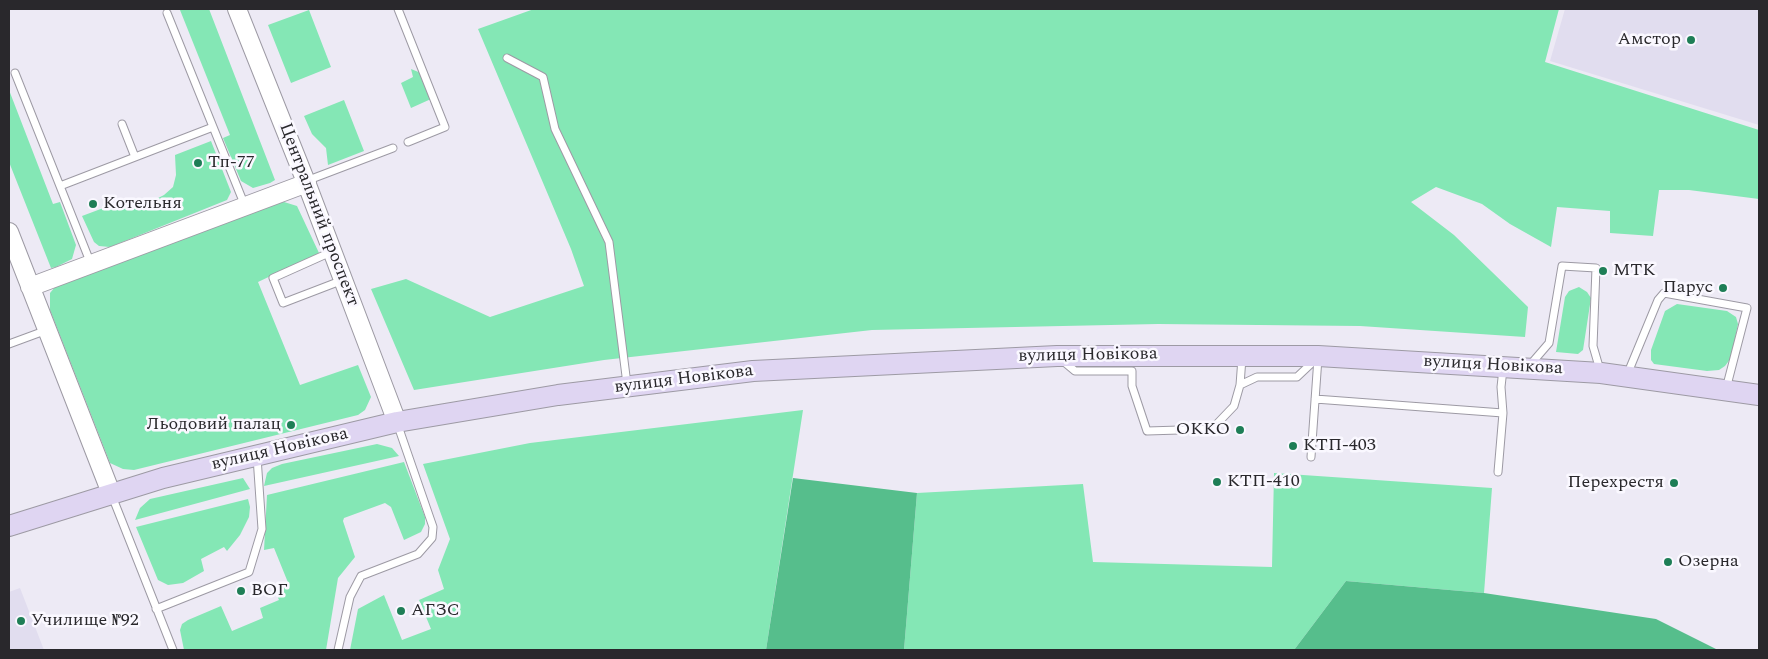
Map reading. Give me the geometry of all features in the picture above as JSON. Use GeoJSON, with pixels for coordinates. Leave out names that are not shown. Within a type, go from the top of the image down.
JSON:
{"type":"FeatureCollection","features":[{"type":"Feature","properties":{"kind":"main road","name":"вулиця Новікова"},"geometry":{"type":"LineString","coordinates":[[111,493],[163,478],[396,422],[627,386],[753,372],[1057,356],[1133,363],[1242,355],[1318,356],[1601,373],[1759,395]]}},
{"type":"Feature","properties":{"kind":"main road"},"geometry":{"type":"LineString","coordinates":[[9,526],[111,493]]}},
{"type":"Feature","properties":{"kind":"street","name":"Центральний проспект"},"geometry":{"type":"LineString","coordinates":[[237,9],[306,182],[396,422]]}},
{"type":"Feature","properties":{"kind":"street"},"geometry":{"type":"LineString","coordinates":[[30,287],[306,182]]}},
{"type":"Feature","properties":{"kind":"street"},"geometry":{"type":"LineString","coordinates":[[9,232],[111,493]]}},
{"type":"Feature","properties":{"kind":"lane"},"geometry":{"type":"LineString","coordinates":[[398,9],[445,127],[408,142]]}},
{"type":"Feature","properties":{"kind":"lane"},"geometry":{"type":"LineString","coordinates":[[167,13],[245,206]]}},
{"type":"Feature","properties":{"kind":"lane"},"geometry":{"type":"LineString","coordinates":[[507,58],[543,76],[555,129],[609,242],[627,386]]}},
{"type":"Feature","properties":{"kind":"lane"},"geometry":{"type":"LineString","coordinates":[[14,73],[91,264]]}},
{"type":"Feature","properties":{"kind":"lane"},"geometry":{"type":"LineString","coordinates":[[122,124],[135,157]]}},
{"type":"Feature","properties":{"kind":"lane"},"geometry":{"type":"LineString","coordinates":[[60,186],[213,127]]}},
{"type":"Feature","properties":{"kind":"lane"},"geometry":{"type":"LineString","coordinates":[[306,182],[393,148]]}},
{"type":"Feature","properties":{"kind":"lane"},"geometry":{"type":"LineString","coordinates":[[332,252],[273,278],[283,303],[343,280]]}},
{"type":"Feature","properties":{"kind":"lane"},"geometry":{"type":"LineString","coordinates":[[1527,368],[1549,343],[1562,266],[1571,266],[1596,268],[1593,346],[1601,373]]}},
{"type":"Feature","properties":{"kind":"lane"},"geometry":{"type":"LineString","coordinates":[[1627,376],[1658,300],[1664,292],[1747,308],[1726,390]]}},
{"type":"Feature","properties":{"kind":"lane"},"geometry":{"type":"LineString","coordinates":[[9,344],[47,330]]}},
{"type":"Feature","properties":{"kind":"lane"},"geometry":{"type":"LineString","coordinates":[[1133,363],[1132,386],[1146,431],[1212,429],[1234,406],[1240,385],[1242,355]]}},
{"type":"Feature","properties":{"kind":"lane"},"geometry":{"type":"LineString","coordinates":[[1240,385],[1257,377],[1297,377],[1318,356]]}},
{"type":"Feature","properties":{"kind":"lane"},"geometry":{"type":"LineString","coordinates":[[1311,457],[1318,356]]}},
{"type":"Feature","properties":{"kind":"lane"},"geometry":{"type":"LineString","coordinates":[[1498,472],[1503,413],[1501,387],[1503,366]]}},
{"type":"Feature","properties":{"kind":"lane"},"geometry":{"type":"LineString","coordinates":[[1315,399],[1503,413]]}},
{"type":"Feature","properties":{"kind":"lane"},"geometry":{"type":"LineString","coordinates":[[338,650],[350,597],[361,576],[418,554],[432,538],[434,527],[396,422]]}},
{"type":"Feature","properties":{"kind":"lane"},"geometry":{"type":"LineString","coordinates":[[156,609],[249,572],[262,529],[257,455]]}},
{"type":"Feature","properties":{"kind":"lane"},"geometry":{"type":"LineString","coordinates":[[111,493],[173,650]]}},
{"type":"Feature","properties":{"kind":"shaded area","name":"Амстор"},"geometry":{"type":"Polygon","coordinates":[[[1565,9],[1759,9],[1759,125],[1550,61],[1565,9]]]}},
{"type":"Feature","properties":{"kind":"shaded area","name":"Училище №92"},"geometry":{"type":"Polygon","coordinates":[[[20,588],[44,650],[9,650],[9,592],[20,588]]]}},
{"type":"Feature","properties":{"kind":"green space"},"geometry":{"type":"Polygon","coordinates":[[[209,9],[275,180],[270,183],[253,188],[241,181],[223,138],[230,135],[180,10],[209,9]]]}},
{"type":"Feature","properties":{"kind":"green space"},"geometry":{"type":"Polygon","coordinates":[[[534,9],[1559,9],[1545,62],[1759,130],[1759,199],[1689,190],[1659,190],[1653,236],[1610,233],[1610,211],[1557,207],[1551,247],[1510,224],[1482,204],[1436,187],[1411,202],[1454,235],[1528,307],[1525,337],[1360,326],[1158,324],[872,330],[604,360],[414,390],[371,289],[406,279],[490,317],[584,286],[571,249],[478,29],[534,9]]]}},
{"type":"Feature","properties":{"kind":"green space"},"geometry":{"type":"Polygon","coordinates":[[[309,10],[331,67],[291,83],[268,25],[309,10]]]}},
{"type":"Feature","properties":{"kind":"green space"},"geometry":{"type":"Polygon","coordinates":[[[411,69],[421,73],[431,99],[411,108],[401,83],[413,77],[411,69]]]}},
{"type":"Feature","properties":{"kind":"green space"},"geometry":{"type":"Polygon","coordinates":[[[9,90],[53,204],[60,202],[76,245],[72,259],[56,267],[51,268],[9,162],[9,90]]]}},
{"type":"Feature","properties":{"kind":"green space"},"geometry":{"type":"Polygon","coordinates":[[[344,100],[364,151],[328,165],[326,148],[312,134],[304,116],[344,100]]]}},
{"type":"Feature","properties":{"kind":"green space"},"geometry":{"type":"Polygon","coordinates":[[[211,141],[231,192],[227,200],[110,247],[99,246],[94,242],[82,216],[114,204],[138,204],[152,201],[164,195],[173,187],[176,175],[175,155],[211,141]]]}},
{"type":"Feature","properties":{"kind":"green space"},"geometry":{"type":"Polygon","coordinates":[[[284,202],[297,206],[319,253],[258,282],[300,385],[358,365],[371,397],[365,410],[358,415],[134,470],[123,469],[110,463],[50,310],[50,293],[55,287],[273,204],[284,202]]]}},
{"type":"Feature","properties":{"kind":"green space"},"geometry":{"type":"Polygon","coordinates":[[[1579,287],[1587,292],[1591,298],[1583,350],[1578,354],[1556,352],[1565,297],[1569,291],[1579,287]]]}},
{"type":"Feature","properties":{"kind":"green space"},"geometry":{"type":"Polygon","coordinates":[[[1677,304],[1727,311],[1736,317],[1738,324],[1731,358],[1725,366],[1719,370],[1707,371],[1654,364],[1651,360],[1651,350],[1665,311],[1677,304]]]}},
{"type":"Feature","properties":{"kind":"green space"},"geometry":{"type":"Polygon","coordinates":[[[803,410],[766,650],[350,650],[358,609],[384,595],[402,640],[431,629],[419,600],[444,589],[438,570],[450,539],[423,464],[530,443],[803,410]]]}},
{"type":"Feature","properties":{"kind":"green space"},"geometry":{"type":"Polygon","coordinates":[[[377,444],[392,448],[399,456],[264,486],[267,473],[272,468],[282,464],[377,444]]]}},
{"type":"Feature","properties":{"kind":"green space"},"geometry":{"type":"Polygon","coordinates":[[[404,462],[425,517],[425,524],[421,532],[404,540],[391,507],[385,503],[344,518],[343,521],[355,557],[338,578],[326,650],[184,650],[180,630],[182,624],[188,620],[221,606],[232,631],[263,618],[260,608],[279,600],[275,591],[289,585],[274,548],[264,550],[267,495],[404,462]]]}},
{"type":"Feature","properties":{"kind":"green space"},"geometry":{"type":"Polygon","coordinates":[[[1274,473],[1492,488],[1484,593],[1346,581],[1294,650],[904,650],[917,493],[1083,484],[1093,562],[1272,567],[1274,473]]]}},
{"type":"Feature","properties":{"kind":"green space"},"geometry":{"type":"Polygon","coordinates":[[[243,478],[250,489],[135,520],[140,508],[150,499],[243,478]]]}},
{"type":"Feature","properties":{"kind":"green space"},"geometry":{"type":"Polygon","coordinates":[[[793,478],[917,493],[904,650],[766,650],[793,478]]]}},
{"type":"Feature","properties":{"kind":"green space"},"geometry":{"type":"Polygon","coordinates":[[[248,499],[250,507],[249,517],[240,535],[227,551],[224,547],[201,559],[204,571],[183,583],[168,585],[158,580],[136,527],[248,499]]]}},
{"type":"Feature","properties":{"kind":"green space"},"geometry":{"type":"Polygon","coordinates":[[[1346,581],[1484,593],[1656,619],[1718,650],[1294,650],[1346,581]]]}},
{"type":"Feature","properties":{"kind":"place","name":"Амстор"},"geometry":{"type":"Point","coordinates":[1691,40]}},
{"type":"Feature","properties":{"kind":"place","name":"Тп-77"},"geometry":{"type":"Point","coordinates":[198,163]}},
{"type":"Feature","properties":{"kind":"place","name":"Котельня"},"geometry":{"type":"Point","coordinates":[93,204]}},
{"type":"Feature","properties":{"kind":"place","name":"МТК"},"geometry":{"type":"Point","coordinates":[1603,271]}},
{"type":"Feature","properties":{"kind":"place","name":"Парус"},"geometry":{"type":"Point","coordinates":[1723,288]}},
{"type":"Feature","properties":{"kind":"place","name":"Льодовий палац"},"geometry":{"type":"Point","coordinates":[291,425]}},
{"type":"Feature","properties":{"kind":"place","name":"ОККО"},"geometry":{"type":"Point","coordinates":[1240,430]}},
{"type":"Feature","properties":{"kind":"place","name":"КТП-403"},"geometry":{"type":"Point","coordinates":[1293,446]}},
{"type":"Feature","properties":{"kind":"place","name":"КТП-410"},"geometry":{"type":"Point","coordinates":[1217,482]}},
{"type":"Feature","properties":{"kind":"place","name":"Перехрестя"},"geometry":{"type":"Point","coordinates":[1674,483]}},
{"type":"Feature","properties":{"kind":"place","name":"Озерна"},"geometry":{"type":"Point","coordinates":[1668,562]}},
{"type":"Feature","properties":{"kind":"place","name":"ВОГ"},"geometry":{"type":"Point","coordinates":[241,591]}},
{"type":"Feature","properties":{"kind":"place","name":"АГЗС"},"geometry":{"type":"Point","coordinates":[401,611]}},
{"type":"Feature","properties":{"kind":"place","name":"Училище №92"},"geometry":{"type":"Point","coordinates":[21,621]}}]}
